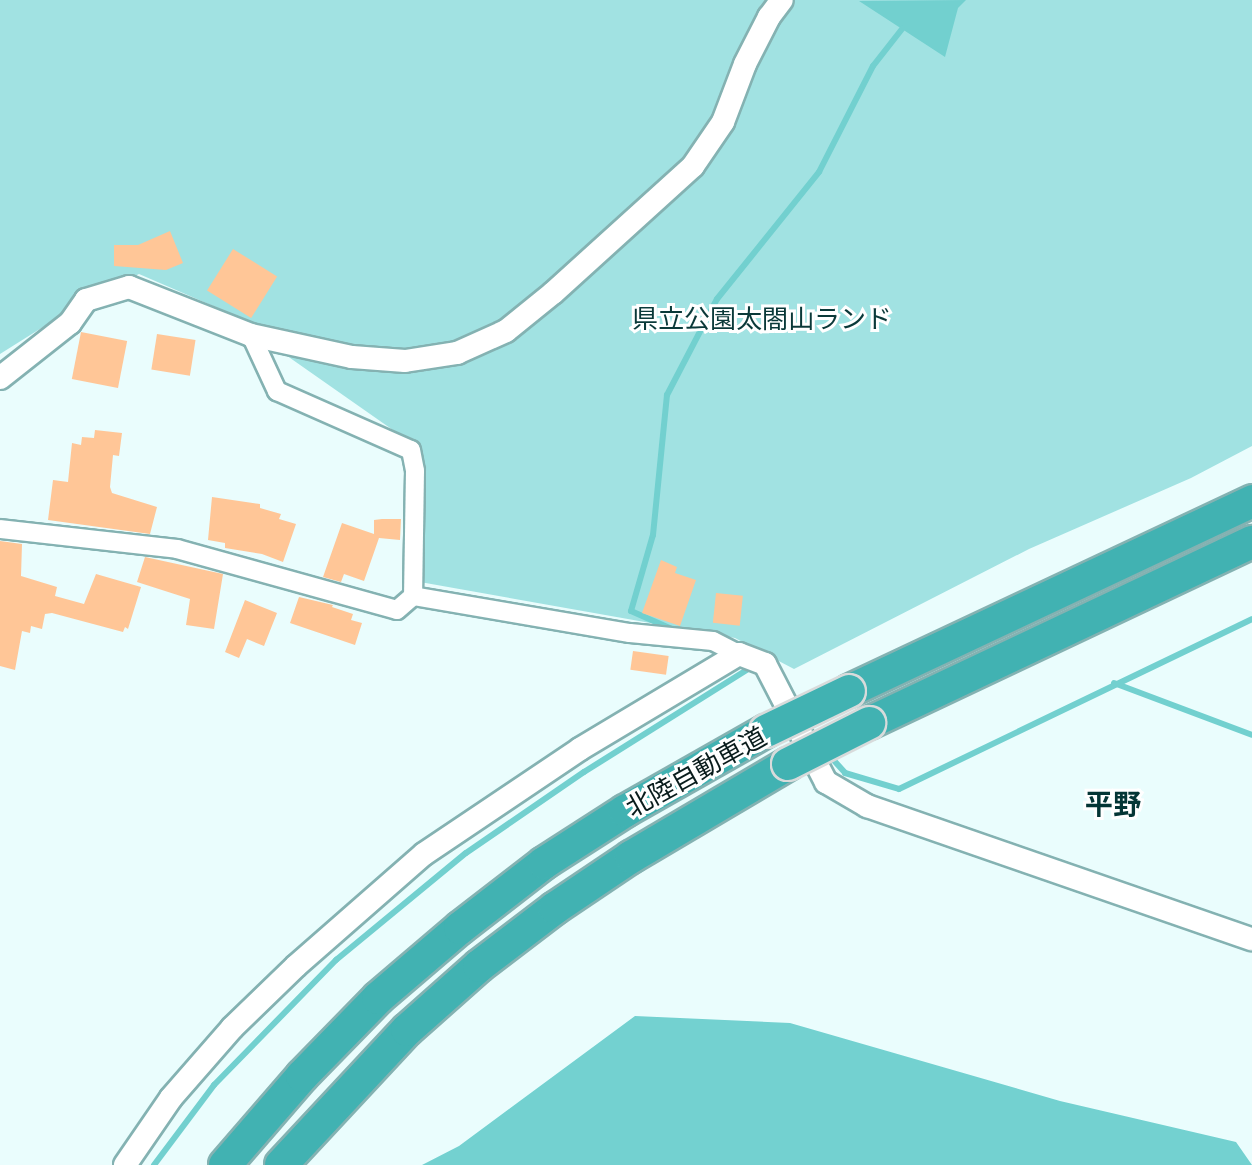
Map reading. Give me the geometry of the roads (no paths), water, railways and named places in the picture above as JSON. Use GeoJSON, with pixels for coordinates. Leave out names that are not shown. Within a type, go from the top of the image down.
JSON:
{"type":"FeatureCollection","features":[{"type":"Feature","properties":{"kind":"highway","name":"北陸自動車道"},"geometry":{"type":"LineString","coordinates":[[225,1165],[302,1076],[378,998],[460,928],[544,863],[625,811],[766,731],[1252,501]]}},
{"type":"Feature","properties":{"kind":"highway","name":"北陸自動車道"},"geometry":{"type":"LineString","coordinates":[[281,1165],[407,1030],[479,966],[555,908],[631,857],[788,764],[1252,542]]}},
{"type":"Feature","properties":{"kind":"street"},"geometry":{"type":"LineString","coordinates":[[0,378],[70,323],[86,300],[129,287],[251,335],[352,357],[405,361],[457,353],[506,331],[553,293],[693,166],[723,122],[745,64],[769,17],[782,0]]}},
{"type":"Feature","properties":{"kind":"street"},"geometry":{"type":"LineString","coordinates":[[0,529],[177,549],[397,610],[413,596],[415,471],[411,450],[277,391],[251,335]]}},
{"type":"Feature","properties":{"kind":"street"},"geometry":{"type":"LineString","coordinates":[[413,596],[630,633],[713,641],[765,664],[826,782],[867,806],[1252,939]]}},
{"type":"Feature","properties":{"kind":"street"},"geometry":{"type":"LineString","coordinates":[[125,1165],[171,1098],[232,1028],[296,966],[424,854],[580,749],[739,654]]}},
{"type":"Feature","properties":{"kind":"waterway"},"geometry":{"type":"LineString","coordinates":[[674,630],[631,611],[653,535],[667,395],[717,299],[819,172],[873,66],[902,29]]}},
{"type":"Feature","properties":{"kind":"waterway"},"geometry":{"type":"LineString","coordinates":[[829,755],[845,773],[899,789],[1252,619]]}},
{"type":"Feature","properties":{"kind":"waterway"},"geometry":{"type":"LineString","coordinates":[[154,1165],[214,1085],[336,960],[466,853],[584,772],[753,666]]}},
{"type":"Feature","properties":{"kind":"waterway"},"geometry":{"type":"LineString","coordinates":[[1114,683],[1252,735]]}},
{"type":"Feature","properties":{"kind":"district","name":"平野"},"geometry":{"type":"Point","coordinates":[1113,803]}},
{"type":"Feature","properties":{"kind":"park label","name":"県立公園太閤山ランド"},"geometry":{"type":"Point","coordinates":[762,319]}}]}
